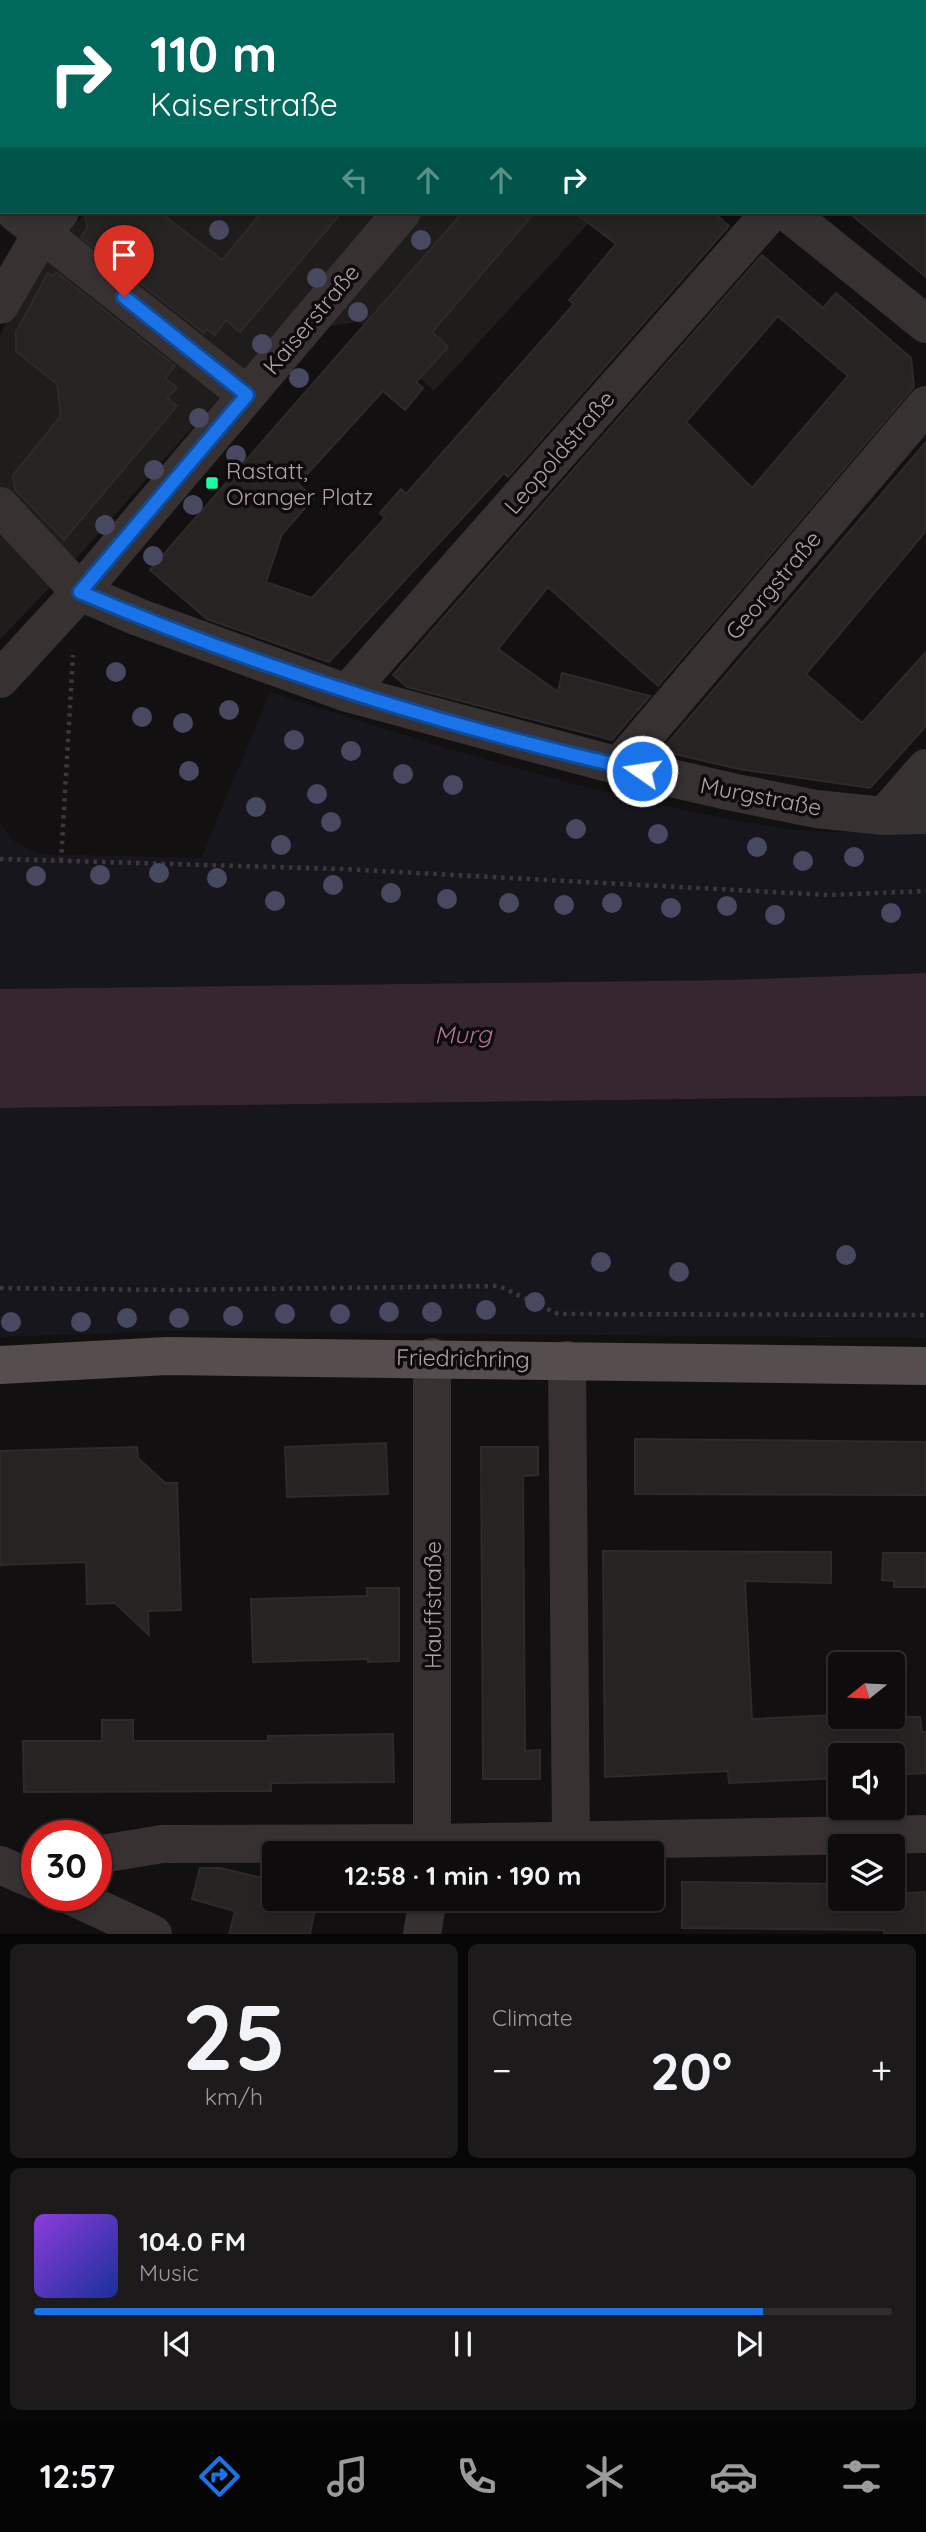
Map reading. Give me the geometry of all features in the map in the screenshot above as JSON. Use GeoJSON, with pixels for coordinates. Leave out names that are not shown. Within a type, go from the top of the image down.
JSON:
{"type":"FeatureCollection","features":[{"type":"Feature","properties":{"kind":"main road","name":"Friedrichring"},"geometry":{"type":"LineString","coordinates":[[0,1365],[167,1356],[432,1357],[926,1366]]}},
{"type":"Feature","properties":{"kind":"street","name":"Kaiserstraße"},"geometry":{"type":"LineString","coordinates":[[0,680],[80,592],[400,214]]}},
{"type":"Feature","properties":{"kind":"street","name":"Leopoldstraße"},"geometry":{"type":"LineString","coordinates":[[347,692],[769,214]]}},
{"type":"Feature","properties":{"kind":"street"},"geometry":{"type":"LineString","coordinates":[[789,214],[926,324]]}},
{"type":"Feature","properties":{"kind":"street"},"geometry":{"type":"LineString","coordinates":[[0,305],[39,219],[247,395]]}},
{"type":"Feature","properties":{"kind":"street","name":"Georgstraße"},"geometry":{"type":"LineString","coordinates":[[619,766],[926,405]]}},
{"type":"Feature","properties":{"kind":"street"},"geometry":{"type":"LineString","coordinates":[[0,506],[80,592]]}},
{"type":"Feature","properties":{"kind":"street","name":"Murgstraße"},"geometry":{"type":"LineString","coordinates":[[80,592],[138,617],[347,692],[619,766],[816,809],[884,816],[926,815]]}},
{"type":"Feature","properties":{"kind":"street"},"geometry":{"type":"LineString","coordinates":[[884,816],[926,768]]}},
{"type":"Feature","properties":{"kind":"street","name":"Hauffstraße"},"geometry":{"type":"LineString","coordinates":[[432,1357],[432,1841]]}},
{"type":"Feature","properties":{"kind":"street"},"geometry":{"type":"LineString","coordinates":[[567,1360],[571,1840]]}},
{"type":"Feature","properties":{"kind":"street"},"geometry":{"type":"LineString","coordinates":[[554,1841],[926,1834]]}},
{"type":"Feature","properties":{"kind":"street"},"geometry":{"type":"LineString","coordinates":[[112,1852],[162,1844],[262,1845]]}},
{"type":"Feature","properties":{"kind":"street"},"geometry":{"type":"LineString","coordinates":[[103,1911],[153,1934]]}},
{"type":"Feature","properties":{"kind":"street"},"geometry":{"type":"LineString","coordinates":[[422,1934],[426,1911]]}},
{"type":"Feature","properties":{"kind":"path"},"geometry":{"type":"LineString","coordinates":[[61,861],[73,652]]}},
{"type":"Feature","properties":{"kind":"path"},"geometry":{"type":"LineString","coordinates":[[0,859],[342,869],[829,895],[926,891]]}},
{"type":"Feature","properties":{"kind":"path"},"geometry":{"type":"LineString","coordinates":[[0,1288],[170,1290],[499,1286],[558,1314],[926,1315]]}},
{"type":"Feature","properties":{"kind":"shaded area"},"geometry":{"type":"Polygon","coordinates":[[[85,214],[597,214],[434,391],[359,322],[276,333],[61,576],[0,639],[0,335],[38,259],[85,214]]]}},
{"type":"Feature","properties":{"kind":"shaded area"},"geometry":{"type":"Polygon","coordinates":[[[270,692],[516,768],[704,814],[806,830],[926,833],[926,973],[728,980],[0,989],[0,824],[15,842],[39,854],[201,858],[270,692]]]}},
{"type":"Feature","properties":{"kind":"shaded area"},"geometry":{"type":"Polygon","coordinates":[[[926,1096],[926,1338],[168,1331],[0,1337],[0,1108],[926,1096]]]}},
{"type":"Feature","properties":{"kind":"water","name":"Murg"},"geometry":{"type":"Polygon","coordinates":[[[926,973],[926,1096],[0,1108],[0,989],[728,980],[926,973]]]}},
{"type":"Feature","properties":{"kind":"building"},"geometry":{"type":"Polygon","coordinates":[[[85,214],[162,214],[222,260],[260,214],[340,214],[240,332],[226,320],[215,335],[207,329],[204,333],[81,237],[87,228],[85,214]]]}},
{"type":"Feature","properties":{"kind":"building"},"geometry":{"type":"Polygon","coordinates":[[[461,214],[533,214],[432,332],[448,347],[416,382],[423,388],[405,410],[383,391],[298,484],[314,498],[282,534],[266,582],[312,598],[385,518],[380,513],[401,489],[406,494],[574,304],[569,300],[616,244],[577,214],[715,214],[729,226],[508,477],[504,473],[329,662],[207,619],[150,570],[461,214]]]}},
{"type":"Feature","properties":{"kind":"building"},"geometry":{"type":"Polygon","coordinates":[[[850,214],[926,214],[926,277],[850,214]]]}},
{"type":"Feature","properties":{"kind":"building"},"geometry":{"type":"Polygon","coordinates":[[[762,255],[823,308],[836,293],[911,358],[914,387],[658,686],[548,587],[498,649],[558,692],[562,673],[650,696],[612,740],[407,687],[393,675],[762,255]],[[778,316],[686,422],[752,488],[848,376],[778,316]]]}},
{"type":"Feature","properties":{"kind":"building"},"geometry":{"type":"Polygon","coordinates":[[[56,272],[175,366],[165,378],[177,388],[167,398],[177,406],[64,540],[15,490],[13,475],[61,416],[57,384],[16,351],[16,332],[48,273],[53,276],[56,272]]]}},
{"type":"Feature","properties":{"kind":"building"},"geometry":{"type":"Polygon","coordinates":[[[926,442],[926,531],[806,674],[862,723],[926,652],[926,726],[870,788],[739,769],[661,751],[926,442]]]}},
{"type":"Feature","properties":{"kind":"building"},"geometry":{"type":"Polygon","coordinates":[[[635,1439],[926,1442],[926,1495],[635,1494],[635,1439]]]}},
{"type":"Feature","properties":{"kind":"building"},"geometry":{"type":"Polygon","coordinates":[[[386,1443],[388,1494],[287,1497],[285,1447],[386,1443]]]}},
{"type":"Feature","properties":{"kind":"building"},"geometry":{"type":"Polygon","coordinates":[[[137,1447],[138,1458],[165,1483],[177,1483],[181,1610],[148,1611],[149,1635],[115,1603],[87,1604],[86,1562],[0,1565],[0,1451],[137,1447]]]}},
{"type":"Feature","properties":{"kind":"building"},"geometry":{"type":"Polygon","coordinates":[[[481,1447],[538,1447],[538,1475],[523,1476],[525,1751],[540,1750],[540,1779],[483,1779],[481,1447]]]}},
{"type":"Feature","properties":{"kind":"building"},"geometry":{"type":"Polygon","coordinates":[[[603,1551],[831,1552],[831,1583],[745,1581],[752,1719],[828,1715],[828,1729],[905,1729],[905,1717],[920,1717],[922,1732],[926,1732],[926,1773],[905,1774],[905,1743],[828,1743],[828,1779],[729,1783],[728,1771],[605,1777],[603,1551]]]}},
{"type":"Feature","properties":{"kind":"building"},"geometry":{"type":"Polygon","coordinates":[[[883,1553],[926,1553],[926,1587],[894,1587],[894,1581],[882,1580],[883,1553]]]}},
{"type":"Feature","properties":{"kind":"building"},"geometry":{"type":"Polygon","coordinates":[[[367,1588],[399,1588],[399,1661],[368,1662],[368,1659],[253,1662],[251,1599],[367,1596],[367,1588]]]}},
{"type":"Feature","properties":{"kind":"building"},"geometry":{"type":"Polygon","coordinates":[[[102,1720],[133,1720],[133,1741],[268,1741],[268,1736],[393,1734],[394,1782],[271,1783],[271,1791],[24,1792],[23,1741],[102,1741],[102,1720]]]}},
{"type":"Feature","properties":{"kind":"building"},"geometry":{"type":"Polygon","coordinates":[[[200,1868],[220,1868],[262,1878],[262,1911],[315,1911],[310,1934],[229,1934],[235,1911],[192,1899],[200,1868]]]}},
{"type":"Feature","properties":{"kind":"building"},"geometry":{"type":"Polygon","coordinates":[[[682,1882],[828,1884],[828,1911],[905,1911],[905,1893],[926,1892],[926,1934],[884,1934],[884,1930],[682,1928],[682,1882]]]}},
{"type":"Feature","properties":{"kind":"place","name":"Rastatt, Oranger Platz"},"geometry":{"type":"Point","coordinates":[212,483]}},
{"type":"Feature","properties":{"kind":"route"},"geometry":{"type":"LineString","coordinates":[[124,297],[247,395],[80,592],[138,617],[347,692],[642,771]]}}]}
